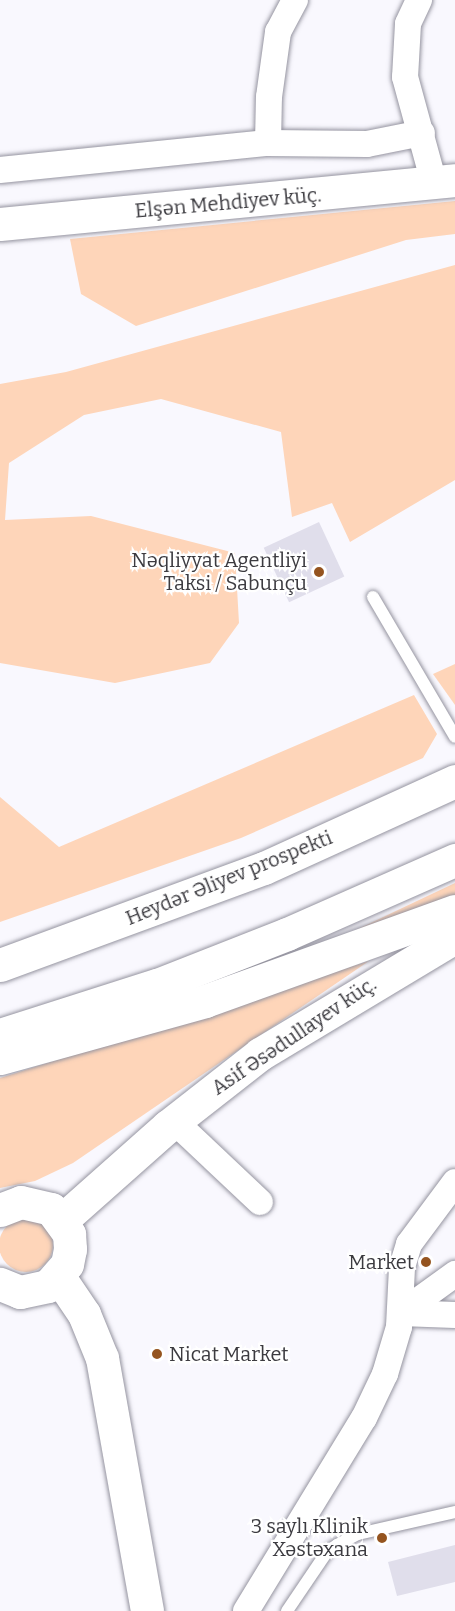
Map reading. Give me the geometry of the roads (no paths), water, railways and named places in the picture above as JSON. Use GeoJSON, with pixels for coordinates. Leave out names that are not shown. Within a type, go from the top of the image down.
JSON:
{"type":"FeatureCollection","features":[{"type":"Feature","properties":{"kind":"main road","name":"Elşən Mehdiyev küç."},"geometry":{"type":"LineString","coordinates":[[0,224],[444,181]]}},
{"type":"Feature","properties":{"kind":"main road","name":"Heydər Əliyev prospekti"},"geometry":{"type":"LineString","coordinates":[[0,965],[264,868],[455,781]]}},
{"type":"Feature","properties":{"kind":"main road"},"geometry":{"type":"LineString","coordinates":[[0,1035],[157,985],[286,934],[455,860]]}},
{"type":"Feature","properties":{"kind":"main road"},"geometry":{"type":"LineString","coordinates":[[0,1058],[205,1001],[455,911]]}},
{"type":"Feature","properties":{"kind":"main road","name":"Asif Əsədullayev küç."},"geometry":{"type":"LineString","coordinates":[[62,1220],[174,1121],[260,1054],[455,937]]}},
{"type":"Feature","properties":{"kind":"main road"},"geometry":{"type":"LineString","coordinates":[[0,1284],[20,1292],[35,1291],[59,1277],[70,1249],[62,1220],[51,1209],[7,1205]]}},
{"type":"Feature","properties":{"kind":"main road"},"geometry":{"type":"LineString","coordinates":[[59,1277],[84,1314],[102,1358],[147,1611]]}},
{"type":"Feature","properties":{"kind":"street"},"geometry":{"type":"LineString","coordinates":[[268,143],[269,98],[278,32],[295,0]]}},
{"type":"Feature","properties":{"kind":"street"},"geometry":{"type":"LineString","coordinates":[[419,0],[408,24],[405,77],[422,133],[444,181]]}},
{"type":"Feature","properties":{"kind":"street"},"geometry":{"type":"LineString","coordinates":[[0,170],[268,143],[368,144],[422,133]]}},
{"type":"Feature","properties":{"kind":"street"},"geometry":{"type":"LineString","coordinates":[[174,1121],[260,1202]]}},
{"type":"Feature","properties":{"kind":"street"},"geometry":{"type":"LineString","coordinates":[[246,1611],[364,1418],[385,1374],[401,1313],[402,1267],[409,1244],[455,1182]]}},
{"type":"Feature","properties":{"kind":"street"},"geometry":{"type":"LineString","coordinates":[[401,1313],[455,1274]]}},
{"type":"Feature","properties":{"kind":"street"},"geometry":{"type":"LineString","coordinates":[[401,1313],[455,1315]]}},
{"type":"Feature","properties":{"kind":"lane"},"geometry":{"type":"LineString","coordinates":[[373,597],[455,737]]}},
{"type":"Feature","properties":{"kind":"lane"},"geometry":{"type":"LineString","coordinates":[[287,1611],[327,1552],[337,1545],[358,1534],[455,1512]]}},
{"type":"Feature","properties":{"kind":"place","name":"Nəqliyyat Agentliyi Taksi / Sabunçu"},"geometry":{"type":"Point","coordinates":[319,572]}},
{"type":"Feature","properties":{"kind":"place","name":"Market"},"geometry":{"type":"Point","coordinates":[426,1262]}},
{"type":"Feature","properties":{"kind":"place","name":"Nicat Market"},"geometry":{"type":"Point","coordinates":[157,1354]}},
{"type":"Feature","properties":{"kind":"place","name":"3 saylı Klinik Xəstəxana"},"geometry":{"type":"Point","coordinates":[382,1538]}}]}
